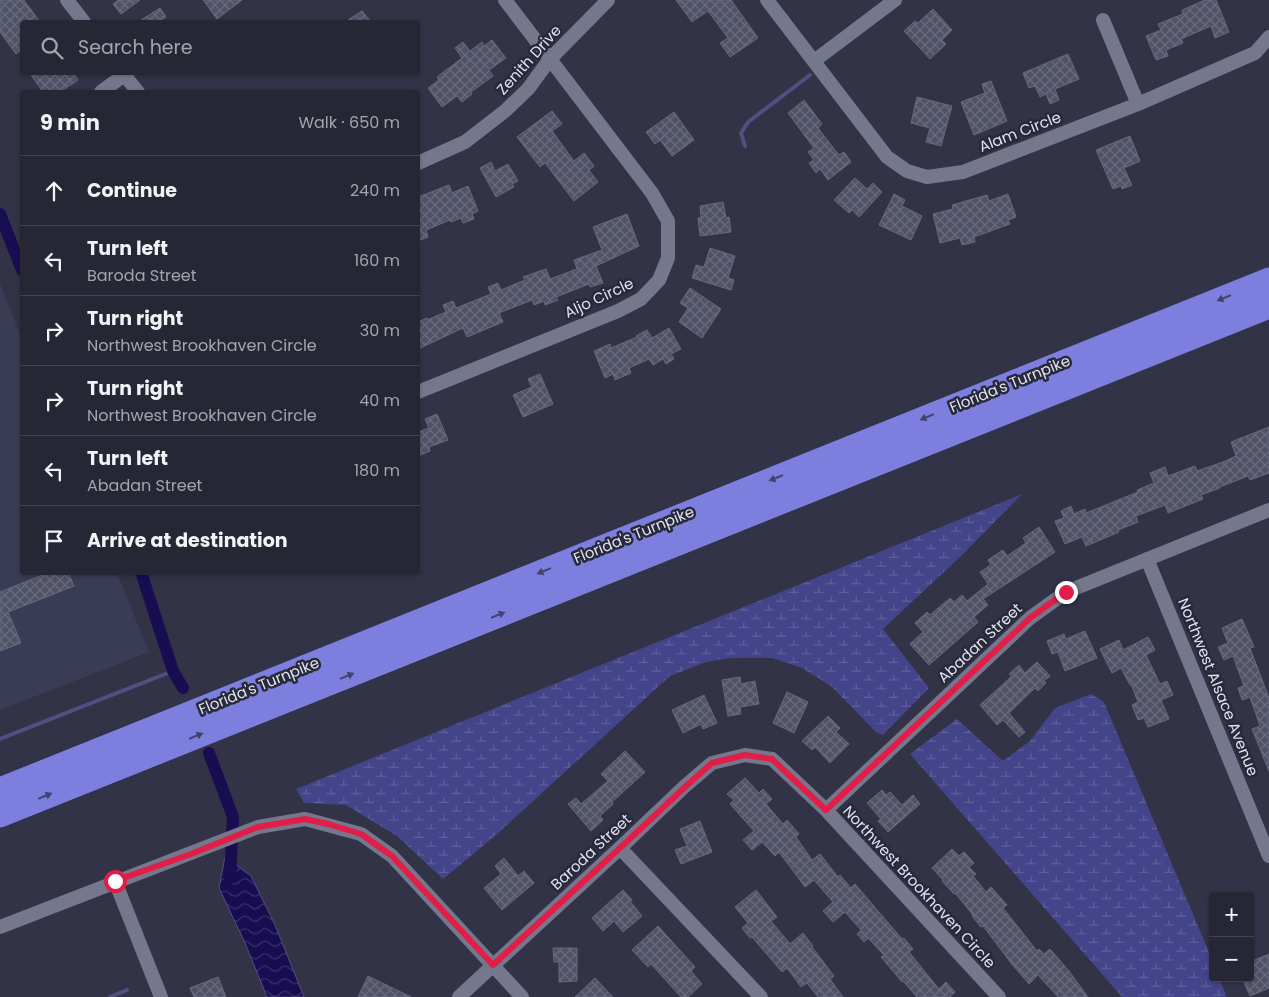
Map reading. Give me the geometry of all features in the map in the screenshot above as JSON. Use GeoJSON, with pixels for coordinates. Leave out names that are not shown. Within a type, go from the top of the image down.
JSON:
{"type":"FeatureCollection","features":[{"type":"Feature","properties":{"kind":"highway","name":"Florida's Turnpike"},"geometry":{"type":"LineString","coordinates":[[0,790],[1269,280]]}},
{"type":"Feature","properties":{"kind":"highway","name":"Florida's Turnpike"},"geometry":{"type":"LineString","coordinates":[[0,814],[1269,306]]}},
{"type":"Feature","properties":{"kind":"street"},"geometry":{"type":"LineString","coordinates":[[67,0],[82,20]]}},
{"type":"Feature","properties":{"kind":"street","name":"Aljo Circle"},"geometry":{"type":"LineString","coordinates":[[420,391],[642,299],[659,280],[668,258],[668,222],[652,193],[505,0]]}},
{"type":"Feature","properties":{"kind":"street","name":"Zenith Drive"},"geometry":{"type":"LineString","coordinates":[[420,162],[465,142],[492,121],[528,89],[550,59],[608,0]]}},
{"type":"Feature","properties":{"kind":"street","name":"Alam Circle"},"geometry":{"type":"LineString","coordinates":[[768,0],[887,157],[907,171],[927,177],[963,172],[1138,104],[1255,53],[1269,37]]}},
{"type":"Feature","properties":{"kind":"street"},"geometry":{"type":"LineString","coordinates":[[814,62],[895,0]]}},
{"type":"Feature","properties":{"kind":"street"},"geometry":{"type":"LineString","coordinates":[[1104,20],[1138,104]]}},
{"type":"Feature","properties":{"kind":"street"},"geometry":{"type":"LineString","coordinates":[[103,90],[122,75]]}},
{"type":"Feature","properties":{"kind":"street"},"geometry":{"type":"LineString","coordinates":[[124,75],[136,90]]}},
{"type":"Feature","properties":{"kind":"street","name":"Abadan Street"},"geometry":{"type":"LineString","coordinates":[[826,810],[1030,618],[1066,592],[1269,510]]}},
{"type":"Feature","properties":{"kind":"street","name":"Northwest Alsace Avenue"},"geometry":{"type":"LineString","coordinates":[[1147,559],[1269,856]]}},
{"type":"Feature","properties":{"kind":"street","name":"Northwest Brookhaven Circle"},"geometry":{"type":"LineString","coordinates":[[712,763],[745,755],[772,759],[826,810],[999,997]]}},
{"type":"Feature","properties":{"kind":"street","name":"Baroda Street"},"geometry":{"type":"LineString","coordinates":[[459,997],[712,763]]}},
{"type":"Feature","properties":{"kind":"street"},"geometry":{"type":"LineString","coordinates":[[0,927],[258,827],[305,819],[361,834],[392,856],[522,997]]}},
{"type":"Feature","properties":{"kind":"street"},"geometry":{"type":"LineString","coordinates":[[620,848],[761,997]]}},
{"type":"Feature","properties":{"kind":"street"},"geometry":{"type":"LineString","coordinates":[[115,881],[161,997]]}},
{"type":"Feature","properties":{"kind":"shaded area"},"geometry":{"type":"Polygon","coordinates":[[[0,283],[20,334],[20,575],[118,575],[149,652],[0,710],[0,283]]]}},
{"type":"Feature","properties":{"kind":"green space"},"geometry":{"type":"Polygon","coordinates":[[[1022,494],[960,557],[883,629],[929,688],[883,735],[876,732],[831,686],[802,668],[772,658],[731,658],[706,662],[670,676],[496,835],[443,879],[397,836],[346,805],[304,803],[296,789],[1022,494]]]}},
{"type":"Feature","properties":{"kind":"green space"},"geometry":{"type":"Polygon","coordinates":[[[1091,694],[1104,702],[1209,952],[1209,982],[1221,982],[1227,997],[1122,997],[910,754],[957,719],[1003,761],[1030,741],[1055,708],[1091,694]]]}},
{"type":"Feature","properties":{"kind":"water"},"geometry":{"type":"Polygon","coordinates":[[[225,857],[251,876],[275,925],[304,997],[267,997],[245,943],[219,888],[225,857]]]}},
{"type":"Feature","properties":{"kind":"building"},"geometry":{"type":"Polygon","coordinates":[[[0,0],[24,0],[39,20],[20,20],[20,51],[16,54],[0,32],[0,0]]]}},
{"type":"Feature","properties":{"kind":"building"},"geometry":{"type":"Polygon","coordinates":[[[118,0],[140,0],[121,14],[113,4],[118,0]]]}},
{"type":"Feature","properties":{"kind":"building"},"geometry":{"type":"Polygon","coordinates":[[[203,0],[242,0],[217,19],[203,0]]]}},
{"type":"Feature","properties":{"kind":"building"},"geometry":{"type":"Polygon","coordinates":[[[676,0],[731,0],[758,38],[730,57],[720,43],[728,38],[708,11],[692,22],[676,0]]]}},
{"type":"Feature","properties":{"kind":"building"},"geometry":{"type":"Polygon","coordinates":[[[1205,0],[1216,0],[1229,32],[1215,38],[1211,26],[1181,39],[1183,43],[1166,50],[1168,56],[1156,60],[1146,36],[1161,30],[1158,24],[1183,14],[1182,10],[1205,0]]]}},
{"type":"Feature","properties":{"kind":"building"},"geometry":{"type":"Polygon","coordinates":[[[160,8],[166,17],[161,20],[141,20],[160,8]]]}},
{"type":"Feature","properties":{"kind":"building"},"geometry":{"type":"Polygon","coordinates":[[[933,9],[952,30],[942,40],[946,44],[930,59],[904,31],[915,21],[918,23],[933,9]]]}},
{"type":"Feature","properties":{"kind":"building"},"geometry":{"type":"Polygon","coordinates":[[[362,11],[369,20],[348,20],[362,11]]]}},
{"type":"Feature","properties":{"kind":"building"},"geometry":{"type":"Polygon","coordinates":[[[492,40],[506,58],[489,70],[493,76],[471,92],[472,94],[462,102],[457,96],[442,107],[428,88],[439,80],[437,77],[462,58],[455,48],[463,42],[470,51],[482,42],[484,46],[492,40]]]}},
{"type":"Feature","properties":{"kind":"building"},"geometry":{"type":"Polygon","coordinates":[[[1068,54],[1079,79],[1055,89],[1059,100],[1050,104],[1046,94],[1040,97],[1035,86],[1029,88],[1023,73],[1068,54]]]}},
{"type":"Feature","properties":{"kind":"building"},"geometry":{"type":"Polygon","coordinates":[[[31,75],[75,75],[78,80],[63,90],[42,90],[31,75]]]}},
{"type":"Feature","properties":{"kind":"building"},"geometry":{"type":"Polygon","coordinates":[[[991,81],[1007,121],[974,135],[961,102],[985,93],[982,84],[991,81]]]}},
{"type":"Feature","properties":{"kind":"building"},"geometry":{"type":"Polygon","coordinates":[[[917,97],[952,106],[941,146],[926,142],[930,128],[911,123],[917,97]]]}},
{"type":"Feature","properties":{"kind":"building"},"geometry":{"type":"Polygon","coordinates":[[[804,100],[822,124],[818,128],[839,155],[844,152],[851,162],[828,180],[820,169],[816,173],[809,163],[814,160],[808,152],[814,148],[788,113],[804,100]]]}},
{"type":"Feature","properties":{"kind":"building"},"geometry":{"type":"Polygon","coordinates":[[[552,111],[562,124],[552,131],[574,161],[584,153],[594,166],[589,170],[598,182],[574,201],[545,163],[540,167],[517,137],[552,111]]]}},
{"type":"Feature","properties":{"kind":"building"},"geometry":{"type":"Polygon","coordinates":[[[674,112],[694,140],[672,156],[660,140],[655,144],[646,132],[674,112]]]}},
{"type":"Feature","properties":{"kind":"building"},"geometry":{"type":"Polygon","coordinates":[[[1130,136],[1140,161],[1124,168],[1132,185],[1122,189],[1121,186],[1113,189],[1096,150],[1130,136]]]}},
{"type":"Feature","properties":{"kind":"building"},"geometry":{"type":"Polygon","coordinates":[[[491,162],[495,171],[508,164],[518,181],[512,184],[514,187],[496,197],[480,168],[491,162]]]}},
{"type":"Feature","properties":{"kind":"building"},"geometry":{"type":"Polygon","coordinates":[[[855,178],[867,189],[873,183],[882,192],[859,217],[852,210],[849,213],[834,200],[855,178]]]}},
{"type":"Feature","properties":{"kind":"building"},"geometry":{"type":"Polygon","coordinates":[[[449,185],[452,193],[468,186],[478,211],[472,214],[474,219],[463,223],[461,218],[451,222],[450,220],[426,230],[428,237],[420,240],[420,196],[449,185]]]}},
{"type":"Feature","properties":{"kind":"building"},"geometry":{"type":"Polygon","coordinates":[[[894,194],[905,200],[902,206],[922,216],[911,240],[879,225],[894,194]]]}},
{"type":"Feature","properties":{"kind":"building"},"geometry":{"type":"Polygon","coordinates":[[[1008,194],[1016,217],[1008,220],[1010,224],[974,237],[975,242],[962,245],[960,238],[940,243],[933,214],[953,209],[952,205],[987,195],[989,201],[1008,194]]]}},
{"type":"Feature","properties":{"kind":"building"},"geometry":{"type":"Polygon","coordinates":[[[723,202],[726,218],[729,217],[731,232],[700,236],[698,218],[701,218],[700,206],[723,202]]]}},
{"type":"Feature","properties":{"kind":"building"},"geometry":{"type":"Polygon","coordinates":[[[627,214],[639,246],[596,266],[603,283],[590,287],[589,284],[556,297],[558,300],[545,305],[544,301],[534,305],[532,300],[499,313],[503,322],[467,337],[463,328],[420,348],[420,321],[446,312],[443,305],[453,301],[456,308],[491,294],[488,287],[498,283],[501,290],[525,280],[523,277],[546,269],[550,279],[577,269],[574,260],[602,250],[593,227],[627,214]]]}},
{"type":"Feature","properties":{"kind":"building"},"geometry":{"type":"Polygon","coordinates":[[[710,248],[735,256],[728,278],[734,280],[731,290],[692,278],[696,265],[704,267],[710,248]]]}},
{"type":"Feature","properties":{"kind":"building"},"geometry":{"type":"Polygon","coordinates":[[[690,288],[721,309],[702,338],[679,322],[688,308],[680,303],[690,288]]]}},
{"type":"Feature","properties":{"kind":"building"},"geometry":{"type":"Polygon","coordinates":[[[669,328],[681,349],[671,354],[674,359],[666,364],[663,359],[653,365],[649,359],[629,368],[631,373],[615,380],[613,374],[605,378],[594,351],[610,344],[611,348],[637,337],[647,330],[652,338],[669,328]]]}},
{"type":"Feature","properties":{"kind":"building"},"geometry":{"type":"Polygon","coordinates":[[[540,374],[553,404],[523,417],[513,395],[532,387],[528,379],[540,374]]]}},
{"type":"Feature","properties":{"kind":"building"},"geometry":{"type":"Polygon","coordinates":[[[437,414],[448,440],[429,447],[430,451],[420,455],[420,431],[429,428],[425,419],[437,414]]]}},
{"type":"Feature","properties":{"kind":"building"},"geometry":{"type":"Polygon","coordinates":[[[1269,427],[1269,473],[1250,480],[1248,476],[1220,487],[1201,495],[1203,499],[1168,513],[1165,505],[1136,516],[1138,522],[1086,546],[1082,537],[1065,544],[1055,521],[1064,518],[1061,511],[1071,506],[1074,514],[1085,509],[1086,513],[1138,492],[1137,490],[1154,483],[1150,473],[1165,467],[1168,476],[1195,466],[1197,471],[1223,462],[1236,456],[1231,442],[1269,427]]]}},
{"type":"Feature","properties":{"kind":"building"},"geometry":{"type":"Polygon","coordinates":[[[1039,527],[1055,552],[983,599],[988,605],[974,617],[978,622],[929,665],[910,644],[923,632],[915,623],[927,612],[930,615],[950,598],[954,602],[962,595],[967,601],[988,584],[980,572],[991,565],[988,560],[1003,550],[1007,556],[1026,543],[1023,538],[1039,527]]]}},
{"type":"Feature","properties":{"kind":"building"},"geometry":{"type":"Polygon","coordinates":[[[42,575],[69,575],[74,586],[8,612],[21,643],[0,651],[0,592],[42,575]]]}},
{"type":"Feature","properties":{"kind":"building"},"geometry":{"type":"Polygon","coordinates":[[[1242,619],[1254,647],[1250,648],[1269,698],[1269,771],[1252,729],[1260,726],[1250,697],[1242,700],[1238,688],[1244,686],[1233,656],[1224,660],[1218,647],[1228,643],[1222,628],[1242,619]]]}},
{"type":"Feature","properties":{"kind":"building"},"geometry":{"type":"Polygon","coordinates":[[[1085,631],[1097,658],[1065,671],[1058,652],[1052,654],[1047,641],[1064,634],[1066,639],[1085,631]]]}},
{"type":"Feature","properties":{"kind":"building"},"geometry":{"type":"Polygon","coordinates":[[[1148,637],[1155,650],[1146,655],[1160,684],[1167,681],[1173,695],[1161,700],[1169,719],[1148,727],[1144,718],[1138,720],[1132,705],[1138,702],[1131,684],[1121,668],[1112,673],[1100,649],[1119,640],[1123,650],[1148,637]]]}},
{"type":"Feature","properties":{"kind":"building"},"geometry":{"type":"Polygon","coordinates":[[[1037,662],[1050,676],[1044,681],[1046,683],[1038,691],[1035,688],[1009,713],[1025,732],[1019,737],[1003,720],[997,725],[980,705],[1012,676],[1009,674],[1019,665],[1025,673],[1037,662]]]}},
{"type":"Feature","properties":{"kind":"building"},"geometry":{"type":"Polygon","coordinates":[[[740,677],[741,684],[755,681],[759,704],[740,707],[741,714],[728,716],[722,680],[740,677]]]}},
{"type":"Feature","properties":{"kind":"building"},"geometry":{"type":"Polygon","coordinates":[[[787,692],[808,702],[794,733],[773,723],[787,692]]]}},
{"type":"Feature","properties":{"kind":"building"},"geometry":{"type":"Polygon","coordinates":[[[704,695],[717,723],[703,729],[701,724],[683,733],[672,710],[704,695]]]}},
{"type":"Feature","properties":{"kind":"building"},"geometry":{"type":"Polygon","coordinates":[[[828,716],[840,728],[836,732],[849,744],[830,763],[815,747],[812,750],[802,741],[828,716]]]}},
{"type":"Feature","properties":{"kind":"building"},"geometry":{"type":"Polygon","coordinates":[[[625,751],[645,772],[612,802],[613,804],[600,816],[603,820],[591,831],[568,804],[576,798],[581,804],[608,781],[601,774],[625,751]]]}},
{"type":"Feature","properties":{"kind":"building"},"geometry":{"type":"Polygon","coordinates":[[[745,778],[759,793],[763,789],[772,799],[766,804],[783,824],[787,820],[799,834],[796,837],[812,860],[820,854],[838,877],[840,875],[851,888],[855,884],[902,939],[904,938],[913,949],[909,952],[939,989],[946,982],[955,992],[950,997],[917,997],[881,957],[884,955],[868,938],[864,942],[857,934],[861,930],[845,912],[833,922],[823,911],[833,902],[814,880],[805,887],[779,852],[775,856],[762,842],[752,850],[743,840],[754,831],[730,804],[734,800],[727,794],[745,778]]]}},
{"type":"Feature","properties":{"kind":"building"},"geometry":{"type":"Polygon","coordinates":[[[882,790],[886,795],[890,792],[902,805],[913,795],[920,804],[888,832],[878,821],[881,819],[867,803],[882,790]]]}},
{"type":"Feature","properties":{"kind":"building"},"geometry":{"type":"Polygon","coordinates":[[[700,821],[712,852],[681,864],[675,850],[687,846],[680,829],[700,821]]]}},
{"type":"Feature","properties":{"kind":"building"},"geometry":{"type":"Polygon","coordinates":[[[952,849],[959,856],[964,852],[974,863],[969,867],[976,874],[973,876],[986,892],[991,887],[1007,905],[1003,908],[1037,951],[1039,949],[1044,954],[1050,949],[1088,997],[1058,997],[1038,975],[1029,984],[983,926],[981,927],[955,893],[932,868],[952,849]]]}},
{"type":"Feature","properties":{"kind":"building"},"geometry":{"type":"Polygon","coordinates":[[[504,858],[518,876],[524,871],[534,883],[502,910],[484,888],[501,874],[495,866],[504,858]]]}},
{"type":"Feature","properties":{"kind":"building"},"geometry":{"type":"Polygon","coordinates":[[[623,890],[642,916],[623,932],[614,921],[603,931],[592,918],[623,890]]]}},
{"type":"Feature","properties":{"kind":"building"},"geometry":{"type":"Polygon","coordinates":[[[756,890],[777,917],[771,921],[790,944],[803,933],[834,976],[830,979],[843,997],[818,997],[807,983],[801,987],[787,968],[782,972],[752,937],[750,938],[742,928],[748,923],[735,907],[756,890]]]}},
{"type":"Feature","properties":{"kind":"building"},"geometry":{"type":"Polygon","coordinates":[[[658,926],[695,967],[691,971],[702,984],[688,997],[681,997],[651,964],[648,967],[632,950],[658,926]]]}},
{"type":"Feature","properties":{"kind":"building"},"geometry":{"type":"Polygon","coordinates":[[[553,948],[577,948],[577,981],[559,982],[559,962],[554,962],[553,948]]]}},
{"type":"Feature","properties":{"kind":"building"},"geometry":{"type":"Polygon","coordinates":[[[1269,954],[1269,988],[1250,996],[1244,982],[1254,982],[1254,960],[1269,954]]]}},
{"type":"Feature","properties":{"kind":"building"},"geometry":{"type":"Polygon","coordinates":[[[368,976],[411,997],[358,997],[368,976]]]}},
{"type":"Feature","properties":{"kind":"building"},"geometry":{"type":"Polygon","coordinates":[[[218,977],[226,997],[194,997],[190,988],[218,977]]]}},
{"type":"Feature","properties":{"kind":"building"},"geometry":{"type":"Polygon","coordinates":[[[595,978],[613,997],[575,997],[595,978]]]}},
{"type":"Feature","properties":{"kind":"waterway"},"geometry":{"type":"LineString","coordinates":[[745,146],[741,133],[748,122],[810,75]]}},
{"type":"Feature","properties":{"kind":"waterway"},"geometry":{"type":"LineString","coordinates":[[0,214],[20,265]]}},
{"type":"Feature","properties":{"kind":"waterway"},"geometry":{"type":"LineString","coordinates":[[142,575],[173,671],[183,688]]}},
{"type":"Feature","properties":{"kind":"waterway"},"geometry":{"type":"LineString","coordinates":[[0,739],[173,671]]}},
{"type":"Feature","properties":{"kind":"waterway"},"geometry":{"type":"LineString","coordinates":[[209,753],[233,817],[230,878]]}},
{"type":"Feature","properties":{"kind":"waterway"},"geometry":{"type":"LineString","coordinates":[[110,997],[127,990]]}},
{"type":"Feature","properties":{"kind":"route"},"geometry":{"type":"LineString","coordinates":[[115,881],[191,854],[258,827],[305,819],[328,824],[361,834],[392,856],[493,965],[712,763],[745,755],[772,759],[826,810],[1030,618],[1066,592]]}}]}
